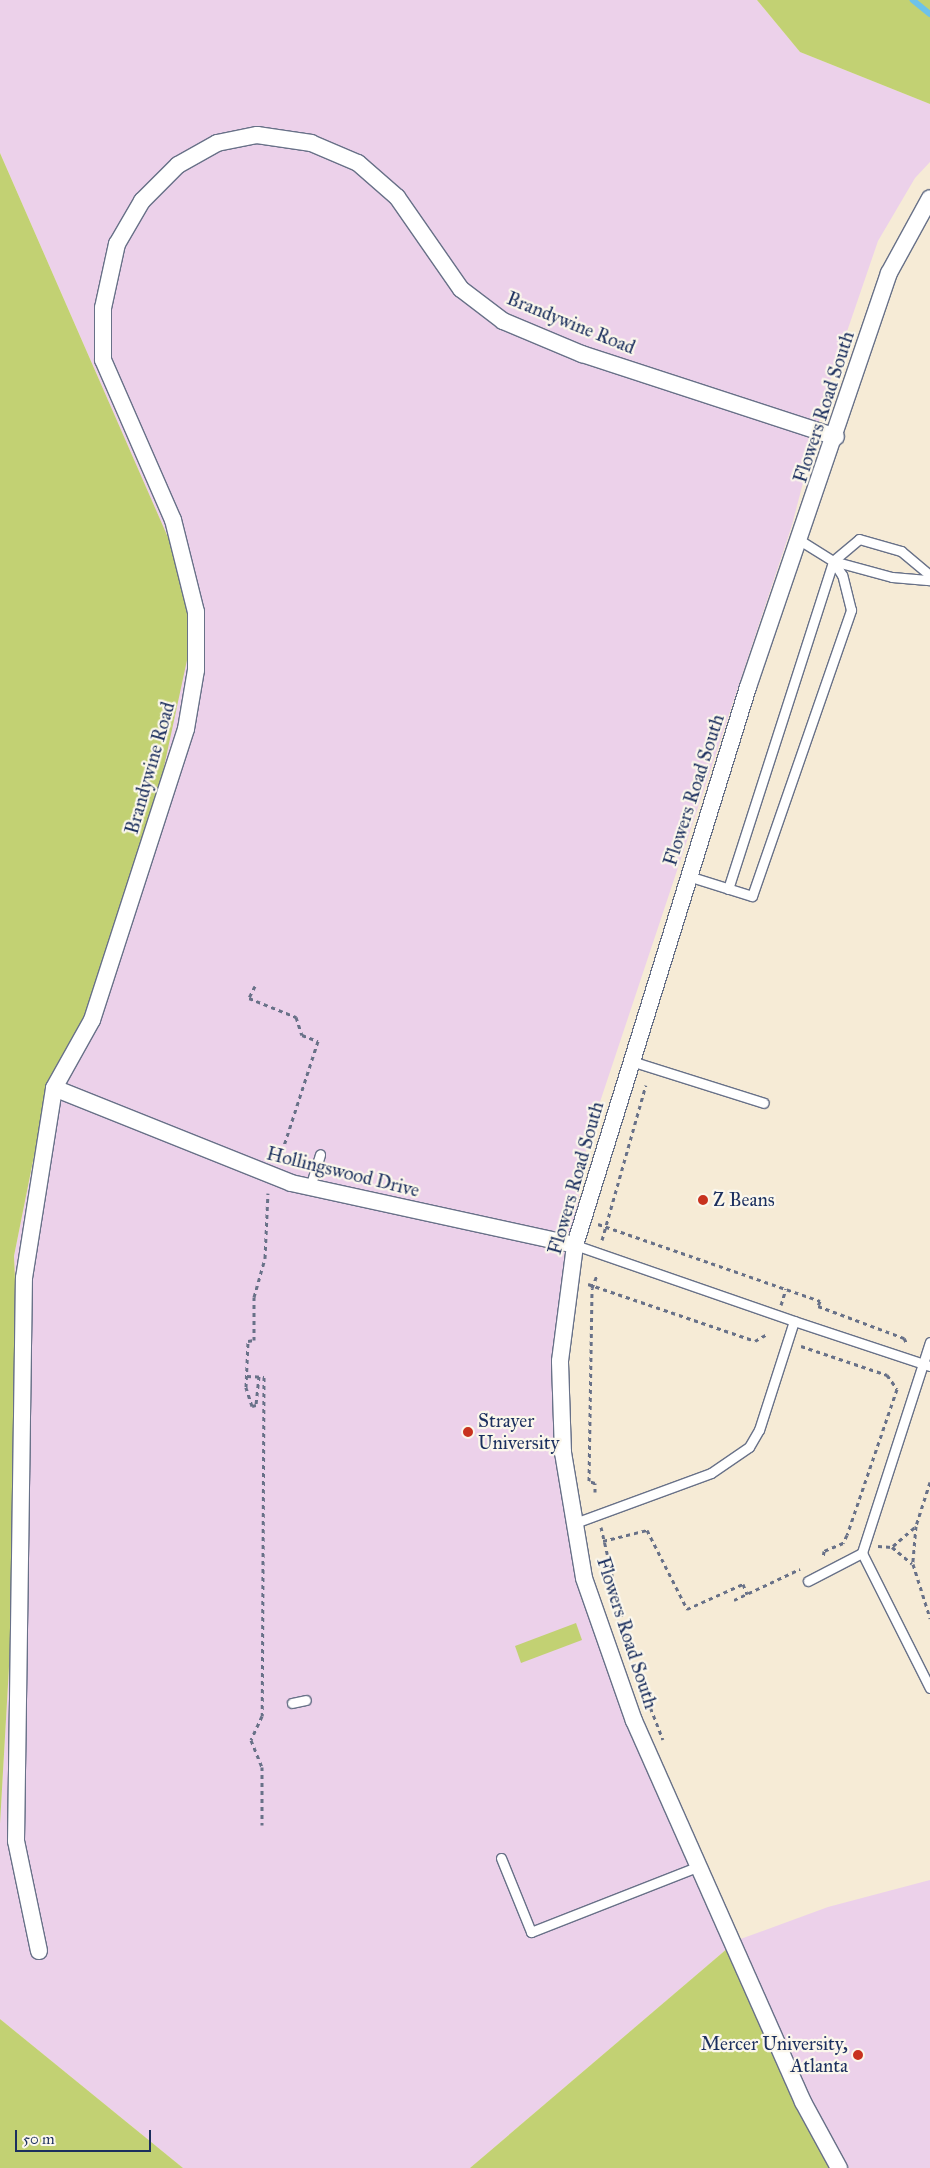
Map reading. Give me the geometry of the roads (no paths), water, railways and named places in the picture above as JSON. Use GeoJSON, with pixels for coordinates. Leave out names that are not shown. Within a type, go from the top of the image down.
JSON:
{"type":"FeatureCollection","features":[{"type":"Feature","properties":{"kind":"street","name":"Brandywine Road"},"geometry":{"type":"LineString","coordinates":[[39,1951],[16,1841],[24,1278],[54,1088],[92,1020],[186,729],[196,670],[196,612],[173,520],[103,360],[103,308],[116,244],[142,201],[178,165],[218,143],[257,135],[311,143],[358,163],[397,197],[461,289],[503,322],[582,354],[836,436]]}},
{"type":"Feature","properties":{"kind":"street","name":"Flowers Road South"},"geometry":{"type":"LineString","coordinates":[[839,2168],[803,2102],[697,1867],[634,1721],[584,1578],[563,1453],[560,1361],[575,1245],[748,687],[801,541],[889,273],[930,198]]}},
{"type":"Feature","properties":{"kind":"street","name":"Hollingswood Drive"},"geometry":{"type":"LineString","coordinates":[[54,1088],[254,1170],[575,1245]]}},
{"type":"Feature","properties":{"kind":"lane"},"geometry":{"type":"LineString","coordinates":[[728,889],[833,561],[859,539],[901,551],[930,575]]}},
{"type":"Feature","properties":{"kind":"lane"},"geometry":{"type":"LineString","coordinates":[[801,541],[833,561],[892,577],[930,580]]}},
{"type":"Feature","properties":{"kind":"lane"},"geometry":{"type":"LineString","coordinates":[[688,876],[752,896],[851,610],[842,575],[833,561]]}},
{"type":"Feature","properties":{"kind":"lane"},"geometry":{"type":"LineString","coordinates":[[631,1061],[764,1103]]}},
{"type":"Feature","properties":{"kind":"lane"},"geometry":{"type":"LineString","coordinates":[[311,1184],[320,1154]]}},
{"type":"Feature","properties":{"kind":"lane"},"geometry":{"type":"LineString","coordinates":[[575,1245],[794,1321],[926,1364]]}},
{"type":"Feature","properties":{"kind":"lane"},"geometry":{"type":"LineString","coordinates":[[575,1523],[712,1472],[744,1452],[759,1430],[794,1321]]}},
{"type":"Feature","properties":{"kind":"lane"},"geometry":{"type":"LineString","coordinates":[[808,1581],[862,1553],[926,1364],[930,1342]]}},
{"type":"Feature","properties":{"kind":"lane"},"geometry":{"type":"LineString","coordinates":[[862,1553],[930,1688]]}},
{"type":"Feature","properties":{"kind":"lane"},"geometry":{"type":"LineString","coordinates":[[292,1703],[306,1700]]}},
{"type":"Feature","properties":{"kind":"lane"},"geometry":{"type":"LineString","coordinates":[[500,1858],[531,1932],[697,1867]]}},
{"type":"Feature","properties":{"kind":"waterway"},"geometry":{"type":"LineString","coordinates":[[913,0],[930,14]]}},
{"type":"Feature","properties":{"kind":"place","name":"Z Beans"},"geometry":{"type":"Point","coordinates":[703,1200]}},
{"type":"Feature","properties":{"kind":"place","name":"Strayer University"},"geometry":{"type":"Point","coordinates":[468,1432]}},
{"type":"Feature","properties":{"kind":"place","name":"Mercer University, Atlanta"},"geometry":{"type":"Point","coordinates":[858,2055]}}]}
